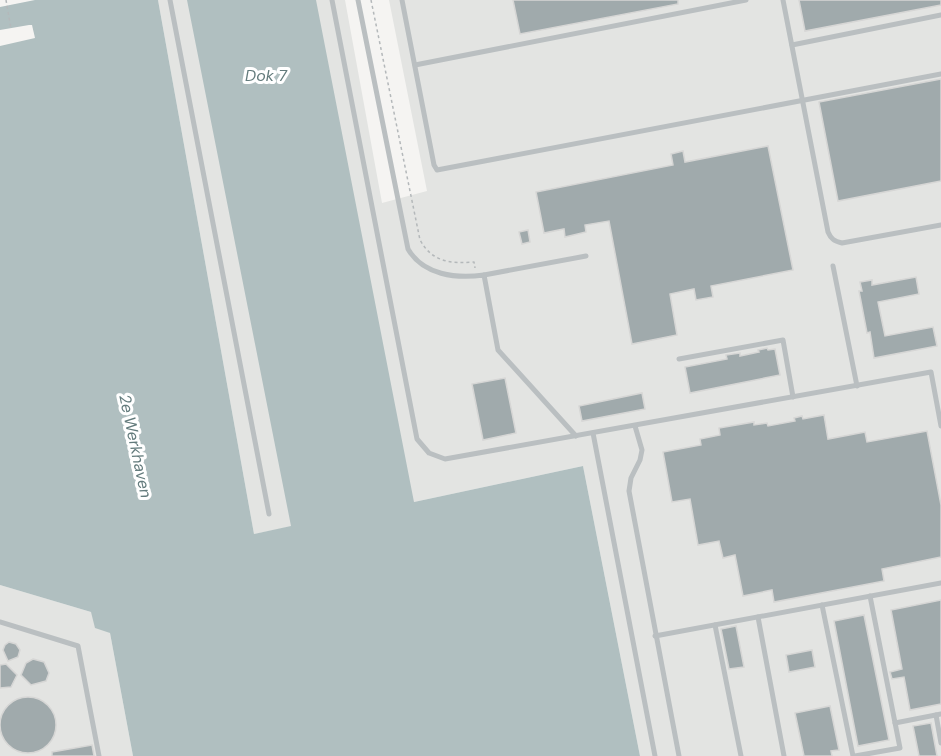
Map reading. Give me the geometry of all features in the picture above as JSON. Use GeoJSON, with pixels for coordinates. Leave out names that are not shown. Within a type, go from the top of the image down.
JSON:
{"type":"FeatureCollection","features":[{"type":"Feature","properties":{"kind":"lane"},"geometry":{"type":"LineString","coordinates":[[170,0],[269,514]]}},
{"type":"Feature","properties":{"kind":"lane"},"geometry":{"type":"LineString","coordinates":[[332,0],[417,439],[429,453],[445,459],[931,372],[941,426]]}},
{"type":"Feature","properties":{"kind":"lane"},"geometry":{"type":"LineString","coordinates":[[358,0],[408,249],[419,263],[427,268],[448,274],[476,276],[586,256]]}},
{"type":"Feature","properties":{"kind":"lane"},"geometry":{"type":"LineString","coordinates":[[402,0],[434,165],[437,170],[941,74]]}},
{"type":"Feature","properties":{"kind":"lane"},"geometry":{"type":"LineString","coordinates":[[415,65],[746,0]]}},
{"type":"Feature","properties":{"kind":"lane"},"geometry":{"type":"LineString","coordinates":[[783,0],[831,238],[842,243],[941,225]]}},
{"type":"Feature","properties":{"kind":"lane"},"geometry":{"type":"LineString","coordinates":[[792,45],[941,15]]}},
{"type":"Feature","properties":{"kind":"lane"},"geometry":{"type":"LineString","coordinates":[[833,266],[856,386]]}},
{"type":"Feature","properties":{"kind":"lane"},"geometry":{"type":"LineString","coordinates":[[484,275],[498,350],[576,436]]}},
{"type":"Feature","properties":{"kind":"lane"},"geometry":{"type":"LineString","coordinates":[[679,359],[783,340],[793,397]]}},
{"type":"Feature","properties":{"kind":"lane"},"geometry":{"type":"LineString","coordinates":[[635,426],[642,450],[640,460],[631,477],[629,490],[679,756]]}},
{"type":"Feature","properties":{"kind":"lane"},"geometry":{"type":"LineString","coordinates":[[593,433],[655,756]]}},
{"type":"Feature","properties":{"kind":"lane"},"geometry":{"type":"LineString","coordinates":[[655,636],[941,583]]}},
{"type":"Feature","properties":{"kind":"lane"},"geometry":{"type":"LineString","coordinates":[[822,605],[854,756],[900,748],[870,596]]}},
{"type":"Feature","properties":{"kind":"lane"},"geometry":{"type":"LineString","coordinates":[[758,617],[784,756]]}},
{"type":"Feature","properties":{"kind":"lane"},"geometry":{"type":"LineString","coordinates":[[0,622],[78,646],[99,756]]}},
{"type":"Feature","properties":{"kind":"lane"},"geometry":{"type":"LineString","coordinates":[[715,625],[741,756]]}},
{"type":"Feature","properties":{"kind":"lane"},"geometry":{"type":"LineString","coordinates":[[895,723],[938,714],[941,743]]}},
{"type":"Feature","properties":{"kind":"path"},"geometry":{"type":"LineString","coordinates":[[6,0],[11,29]]}},
{"type":"Feature","properties":{"kind":"path"},"geometry":{"type":"LineString","coordinates":[[371,0],[420,240],[425,249],[443,261],[474,262],[476,276]]}},
{"type":"Feature","properties":{"kind":"shaded area"},"geometry":{"type":"Polygon","coordinates":[[[158,0],[345,0],[382,203],[427,191],[389,0],[941,0],[941,756],[640,756],[583,466],[254,534],[158,0]]]}},
{"type":"Feature","properties":{"kind":"shaded area"},"geometry":{"type":"Polygon","coordinates":[[[0,585],[91,612],[110,633],[133,756],[0,756],[0,585]]]}},
{"type":"Feature","properties":{"kind":"water"},"geometry":{"type":"Polygon","coordinates":[[[35,0],[158,0],[254,534],[291,526],[187,0],[316,0],[414,502],[583,466],[640,756],[133,756],[110,633],[95,628],[91,612],[0,585],[0,7],[35,0]]]}},
{"type":"Feature","properties":{"kind":"pier"},"geometry":{"type":"Polygon","coordinates":[[[32,25],[35,38],[0,46],[0,30],[32,25]]]}},
{"type":"Feature","properties":{"kind":"building"},"geometry":{"type":"Polygon","coordinates":[[[513,0],[678,0],[678,4],[520,34],[513,0]]]}},
{"type":"Feature","properties":{"kind":"building"},"geometry":{"type":"Polygon","coordinates":[[[799,0],[941,0],[941,5],[805,31],[799,0]]]}},
{"type":"Feature","properties":{"kind":"building"},"geometry":{"type":"Polygon","coordinates":[[[941,79],[941,181],[838,201],[819,102],[941,79]]]}},
{"type":"Feature","properties":{"kind":"building"},"geometry":{"type":"Polygon","coordinates":[[[768,146],[793,270],[711,286],[713,297],[696,300],[694,289],[670,294],[677,335],[632,344],[609,221],[585,225],[586,232],[565,237],[564,229],[544,233],[536,192],[673,165],[671,154],[683,151],[685,162],[768,146]]]}},
{"type":"Feature","properties":{"kind":"building"},"geometry":{"type":"Polygon","coordinates":[[[528,230],[530,242],[522,244],[519,232],[528,230]]]}},
{"type":"Feature","properties":{"kind":"building"},"geometry":{"type":"Polygon","coordinates":[[[916,277],[919,294],[878,302],[885,336],[933,327],[937,346],[874,358],[859,291],[862,291],[860,282],[872,280],[872,285],[916,277]]]}},
{"type":"Feature","properties":{"kind":"building"},"geometry":{"type":"Polygon","coordinates":[[[767,348],[768,350],[775,349],[780,375],[690,393],[685,367],[727,359],[726,355],[740,353],[740,356],[767,348]]]}},
{"type":"Feature","properties":{"kind":"building"},"geometry":{"type":"Polygon","coordinates":[[[505,378],[516,433],[483,440],[472,384],[505,378]]]}},
{"type":"Feature","properties":{"kind":"building"},"geometry":{"type":"Polygon","coordinates":[[[642,393],[645,409],[582,421],[579,406],[642,393]]]}},
{"type":"Feature","properties":{"kind":"building"},"geometry":{"type":"Polygon","coordinates":[[[824,415],[828,439],[865,432],[867,442],[927,431],[941,505],[941,557],[882,569],[884,581],[774,602],[772,590],[743,596],[735,555],[723,558],[719,541],[698,545],[690,499],[672,502],[663,452],[701,445],[700,439],[720,435],[719,428],[754,422],[754,425],[767,423],[768,426],[795,421],[794,418],[802,416],[803,419],[824,415]]]}},
{"type":"Feature","properties":{"kind":"building"},"geometry":{"type":"Polygon","coordinates":[[[941,600],[941,704],[910,710],[904,677],[892,679],[890,672],[902,669],[891,610],[941,600]]]}},
{"type":"Feature","properties":{"kind":"building"},"geometry":{"type":"Polygon","coordinates":[[[864,615],[889,740],[858,746],[834,621],[864,615]]]}},
{"type":"Feature","properties":{"kind":"building"},"geometry":{"type":"Polygon","coordinates":[[[736,626],[744,667],[729,669],[721,629],[736,626]]]}},
{"type":"Feature","properties":{"kind":"building"},"geometry":{"type":"Polygon","coordinates":[[[9,642],[16,644],[20,650],[18,657],[8,661],[3,650],[9,642]]]}},
{"type":"Feature","properties":{"kind":"building"},"geometry":{"type":"Polygon","coordinates":[[[812,650],[815,667],[789,672],[786,655],[812,650]]]}},
{"type":"Feature","properties":{"kind":"building"},"geometry":{"type":"Polygon","coordinates":[[[33,659],[44,662],[49,673],[46,681],[31,685],[21,675],[26,663],[33,659]]]}},
{"type":"Feature","properties":{"kind":"building"},"geometry":{"type":"Polygon","coordinates":[[[6,664],[17,675],[11,687],[0,688],[0,665],[6,664]]]}},
{"type":"Feature","properties":{"kind":"building"},"geometry":{"type":"Polygon","coordinates":[[[28,697],[39,699],[48,705],[54,714],[56,725],[54,736],[48,745],[39,751],[28,753],[17,751],[8,745],[2,736],[0,725],[2,714],[8,705],[17,699],[28,697]]]}},
{"type":"Feature","properties":{"kind":"building"},"geometry":{"type":"Polygon","coordinates":[[[830,706],[839,750],[831,751],[832,756],[804,756],[795,713],[830,706]]]}},
{"type":"Feature","properties":{"kind":"building"},"geometry":{"type":"Polygon","coordinates":[[[931,723],[937,756],[919,756],[913,726],[931,723]]]}},
{"type":"Feature","properties":{"kind":"building"},"geometry":{"type":"Polygon","coordinates":[[[92,745],[94,756],[52,756],[52,752],[92,745]]]}},
{"type":"Feature","properties":{"kind":"water label","name":"Dok 7"},"geometry":{"type":"Point","coordinates":[266,75]}},
{"type":"Feature","properties":{"kind":"water label","name":"2e Werkhaven"},"geometry":{"type":"Point","coordinates":[136,446]}}]}
